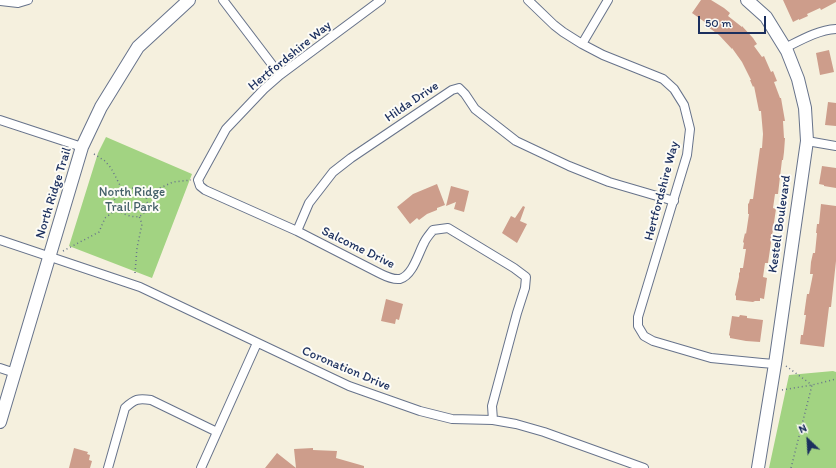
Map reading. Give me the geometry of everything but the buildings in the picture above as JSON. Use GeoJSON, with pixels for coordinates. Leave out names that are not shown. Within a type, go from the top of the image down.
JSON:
{"type":"FeatureCollection","features":[{"type":"Feature","properties":{"kind":"street"},"geometry":{"type":"LineString","coordinates":[[0,1],[18,3],[28,0]]}},
{"type":"Feature","properties":{"kind":"street","name":"North Ridge Trail"},"geometry":{"type":"LineString","coordinates":[[0,422],[82,147],[101,107],[138,47],[189,0]]}},
{"type":"Feature","properties":{"kind":"street"},"geometry":{"type":"LineString","coordinates":[[223,0],[280,75]]}},
{"type":"Feature","properties":{"kind":"street","name":"Hertfordshire Way"},"geometry":{"type":"LineString","coordinates":[[198,180],[226,129],[264,89],[280,75],[381,0]]}},
{"type":"Feature","properties":{"kind":"street","name":"Hertfordshire Way"},"geometry":{"type":"LineString","coordinates":[[528,0],[554,25],[582,44],[663,79],[674,89],[684,105],[690,129],[687,155],[638,317],[638,326],[644,336],[711,358],[780,365]]}},
{"type":"Feature","properties":{"kind":"street"},"geometry":{"type":"LineString","coordinates":[[582,44],[608,0]]}},
{"type":"Feature","properties":{"kind":"street","name":"Kestell Boulevard"},"geometry":{"type":"LineString","coordinates":[[747,0],[766,18],[787,51],[798,79],[805,108],[807,141],[780,365],[758,468]]}},
{"type":"Feature","properties":{"kind":"street"},"geometry":{"type":"LineString","coordinates":[[785,48],[824,31],[836,29]]}},
{"type":"Feature","properties":{"kind":"street","name":"Hilda Drive"},"geometry":{"type":"LineString","coordinates":[[297,231],[308,204],[332,172],[452,90],[460,88],[475,109],[516,141],[569,166],[602,179],[674,200]]}},
{"type":"Feature","properties":{"kind":"street"},"geometry":{"type":"LineString","coordinates":[[0,120],[82,147]]}},
{"type":"Feature","properties":{"kind":"street"},"geometry":{"type":"LineString","coordinates":[[807,141],[836,146]]}},
{"type":"Feature","properties":{"kind":"street","name":"Salcome Drive"},"geometry":{"type":"LineString","coordinates":[[198,180],[200,186],[206,190],[297,231],[392,279],[401,278],[408,273],[413,266],[424,242],[433,230],[448,228],[514,268],[526,277],[526,288],[517,313],[492,406],[492,420]]}},
{"type":"Feature","properties":{"kind":"street","name":"Coronation Drive"},"geometry":{"type":"LineString","coordinates":[[0,240],[140,287],[349,386],[420,411],[452,419],[492,420],[516,424],[544,432],[641,468]]}},
{"type":"Feature","properties":{"kind":"street"},"geometry":{"type":"LineString","coordinates":[[201,468],[257,343]]}},
{"type":"Feature","properties":{"kind":"street"},"geometry":{"type":"LineString","coordinates":[[0,368],[15,373]]}},
{"type":"Feature","properties":{"kind":"street"},"geometry":{"type":"LineString","coordinates":[[108,468],[125,408],[132,401],[141,398],[151,400],[217,432]]}},
{"type":"Feature","properties":{"kind":"path"},"geometry":{"type":"LineString","coordinates":[[94,154],[105,161],[111,168],[123,191]]}},
{"type":"Feature","properties":{"kind":"path"},"geometry":{"type":"LineString","coordinates":[[146,196],[173,182],[198,180]]}},
{"type":"Feature","properties":{"kind":"path"},"geometry":{"type":"LineString","coordinates":[[133,187],[142,189],[148,201],[148,206],[139,216],[133,217],[126,215],[117,209],[114,203],[115,199],[118,194],[123,191],[133,187]]}},
{"type":"Feature","properties":{"kind":"path"},"geometry":{"type":"LineString","coordinates":[[63,251],[99,232],[105,218],[117,209]]}},
{"type":"Feature","properties":{"kind":"path"},"geometry":{"type":"LineString","coordinates":[[136,273],[137,248],[142,224],[139,216]]}},
{"type":"Feature","properties":{"kind":"path"},"geometry":{"type":"LineString","coordinates":[[780,365],[812,385]]}},
{"type":"Feature","properties":{"kind":"path"},"geometry":{"type":"LineString","coordinates":[[782,390],[836,379]]}},
{"type":"Feature","properties":{"kind":"path"},"geometry":{"type":"LineString","coordinates":[[791,468],[812,385]]}},
{"type":"Feature","properties":{"kind":"green space","name":"North Ridge Trail Park"},"geometry":{"type":"Polygon","coordinates":[[[106,137],[192,174],[152,278],[69,246],[98,153],[106,137]]]}},
{"type":"Feature","properties":{"kind":"green space"},"geometry":{"type":"Polygon","coordinates":[[[836,372],[836,468],[769,468],[789,375],[836,372]]]}}]}
